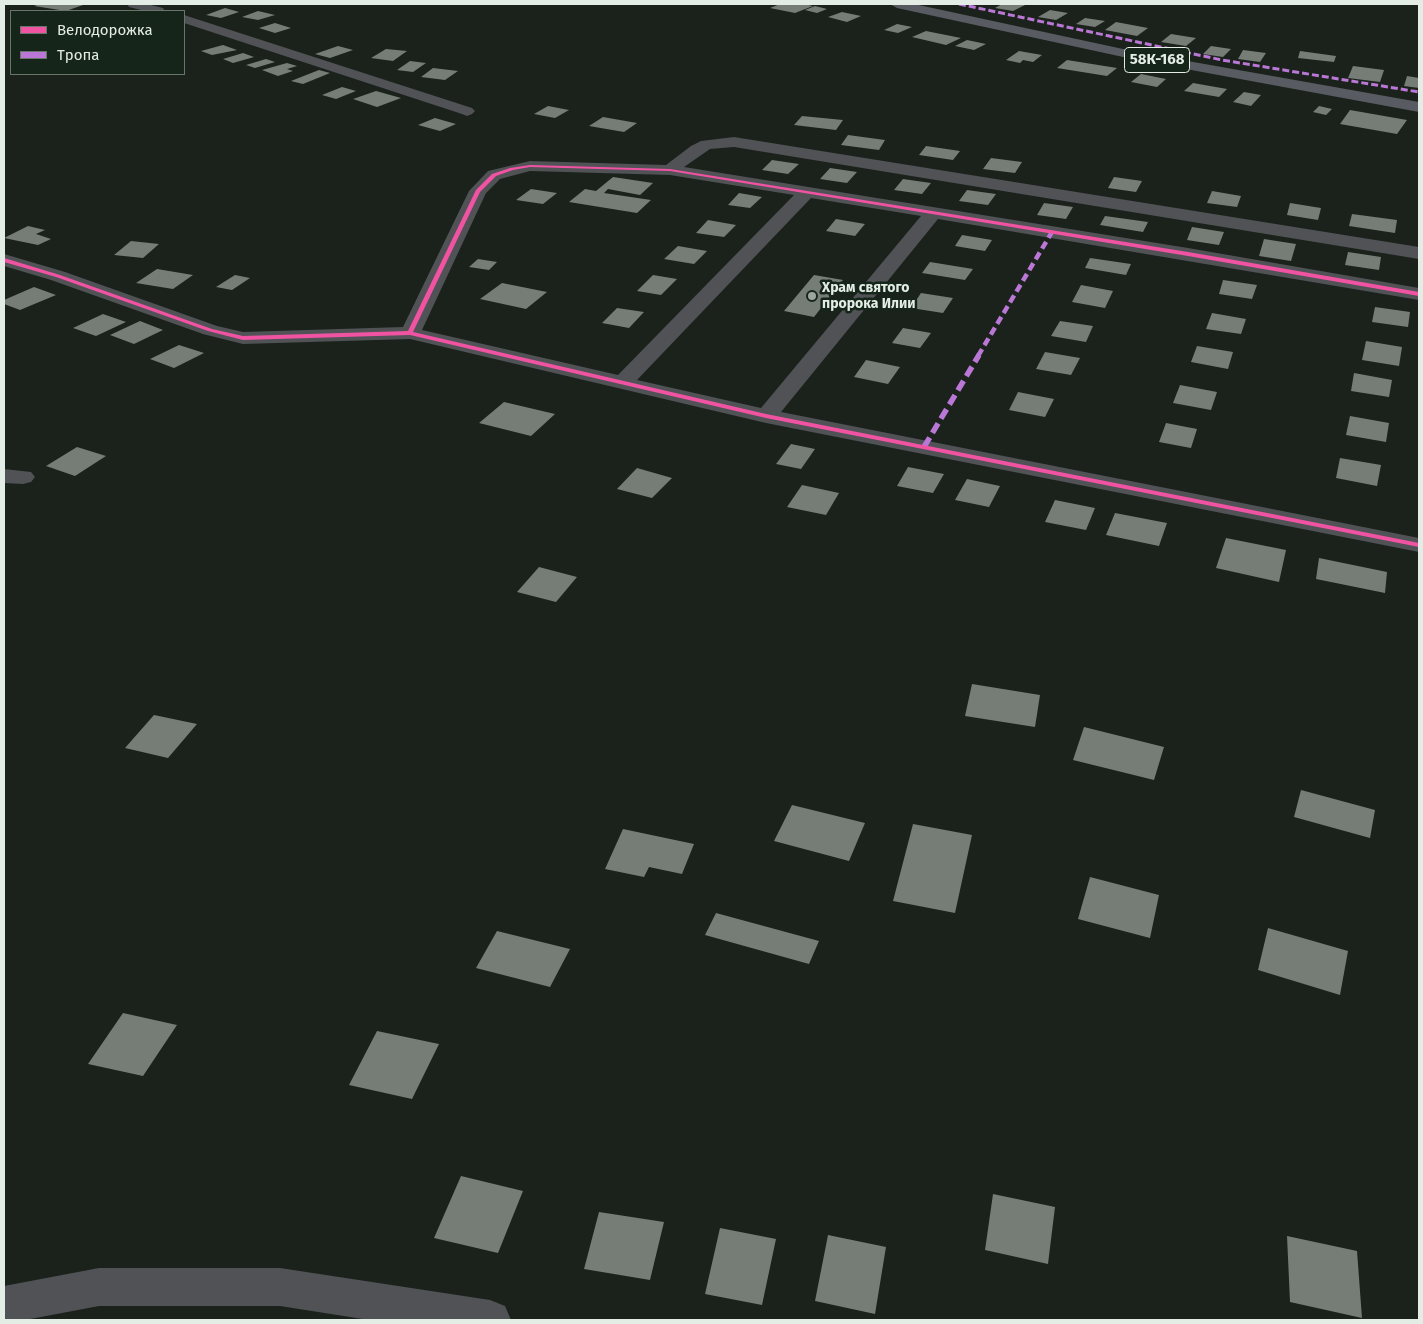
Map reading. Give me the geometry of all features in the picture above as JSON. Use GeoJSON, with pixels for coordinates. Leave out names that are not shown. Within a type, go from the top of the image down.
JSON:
{"type":"FeatureCollection","features":[{"type":"Feature","properties":{"kind":"main road","name":"58К-168"},"geometry":{"type":"LineString","coordinates":[[897,4],[1138,56],[1419,107]]}},
{"type":"Feature","properties":{"kind":"street"},"geometry":{"type":"LineString","coordinates":[[134,4],[155,10]]}},
{"type":"Feature","properties":{"kind":"street"},"geometry":{"type":"LineString","coordinates":[[185,19],[467,111]]}},
{"type":"Feature","properties":{"kind":"street"},"geometry":{"type":"LineString","coordinates":[[670,170],[697,149],[707,144],[734,142],[1419,253]]}},
{"type":"Feature","properties":{"kind":"street"},"geometry":{"type":"LineString","coordinates":[[410,332],[478,192],[494,175],[530,166],[670,170],[1419,294]]}},
{"type":"Feature","properties":{"kind":"street"},"geometry":{"type":"LineString","coordinates":[[623,382],[807,192]]}},
{"type":"Feature","properties":{"kind":"street"},"geometry":{"type":"LineString","coordinates":[[766,416],[933,213]]}},
{"type":"Feature","properties":{"kind":"street"},"geometry":{"type":"LineString","coordinates":[[4,260],[58,276],[210,330],[243,338],[410,332],[766,416],[1419,538]]}},
{"type":"Feature","properties":{"kind":"street"},"geometry":{"type":"LineString","coordinates":[[4,1305],[99,1287],[280,1287],[490,1320]]}},
{"type":"Feature","properties":{"kind":"building"},"geometry":{"type":"Polygon","coordinates":[[[40,4],[83,5],[69,10],[34,6],[40,4]]]}},
{"type":"Feature","properties":{"kind":"building"},"geometry":{"type":"Polygon","coordinates":[[[780,4],[813,6],[795,13],[770,8],[780,4]]]}},
{"type":"Feature","properties":{"kind":"building"},"geometry":{"type":"Polygon","coordinates":[[[1002,4],[1025,5],[1013,11],[995,8],[1002,4]]]}},
{"type":"Feature","properties":{"kind":"building"},"geometry":{"type":"Polygon","coordinates":[[[815,6],[827,9],[817,13],[805,10],[815,6]]]}},
{"type":"Feature","properties":{"kind":"building"},"geometry":{"type":"Polygon","coordinates":[[[225,8],[239,12],[221,18],[206,15],[225,8]]]}},
{"type":"Feature","properties":{"kind":"building"},"geometry":{"type":"Polygon","coordinates":[[[1050,10],[1068,13],[1056,20],[1038,17],[1050,10]]]}},
{"type":"Feature","properties":{"kind":"building"},"geometry":{"type":"Polygon","coordinates":[[[258,11],[275,15],[258,20],[242,17],[258,11]]]}},
{"type":"Feature","properties":{"kind":"building"},"geometry":{"type":"Polygon","coordinates":[[[842,12],[861,16],[847,22],[828,17],[842,12]]]}},
{"type":"Feature","properties":{"kind":"building"},"geometry":{"type":"Polygon","coordinates":[[[1085,18],[1105,21],[1095,27],[1076,24],[1085,18]]]}},
{"type":"Feature","properties":{"kind":"building"},"geometry":{"type":"Polygon","coordinates":[[[1116,22],[1148,28],[1137,36],[1105,30],[1116,22]]]}},
{"type":"Feature","properties":{"kind":"building"},"geometry":{"type":"Polygon","coordinates":[[[275,23],[291,28],[275,33],[259,28],[275,23]]]}},
{"type":"Feature","properties":{"kind":"building"},"geometry":{"type":"Polygon","coordinates":[[[897,24],[912,27],[898,33],[884,30],[897,24]]]}},
{"type":"Feature","properties":{"kind":"building"},"geometry":{"type":"Polygon","coordinates":[[[926,31],[961,38],[946,45],[912,37],[926,31]]]}},
{"type":"Feature","properties":{"kind":"building"},"geometry":{"type":"Polygon","coordinates":[[[1171,34],[1196,38],[1186,46],[1161,42],[1171,34]]]}},
{"type":"Feature","properties":{"kind":"building"},"geometry":{"type":"Polygon","coordinates":[[[967,40],[986,44],[974,50],[955,46],[967,40]]]}},
{"type":"Feature","properties":{"kind":"building"},"geometry":{"type":"Polygon","coordinates":[[[223,45],[237,50],[212,55],[201,51],[223,45]]]}},
{"type":"Feature","properties":{"kind":"building"},"geometry":{"type":"Polygon","coordinates":[[[338,46],[353,50],[330,58],[315,54],[338,46]]]}},
{"type":"Feature","properties":{"kind":"building"},"geometry":{"type":"Polygon","coordinates":[[[1211,46],[1231,49],[1223,57],[1203,54],[1211,46]]]}},
{"type":"Feature","properties":{"kind":"building"},"geometry":{"type":"Polygon","coordinates":[[[386,49],[407,51],[393,61],[371,58],[386,49]]]}},
{"type":"Feature","properties":{"kind":"building"},"geometry":{"type":"Polygon","coordinates":[[[1243,50],[1266,53],[1260,62],[1238,59],[1243,50]]]}},
{"type":"Feature","properties":{"kind":"building"},"geometry":{"type":"Polygon","coordinates":[[[1019,51],[1042,55],[1033,62],[1023,60],[1020,63],[1006,60],[1019,51]]]}},
{"type":"Feature","properties":{"kind":"building"},"geometry":{"type":"Polygon","coordinates":[[[1300,51],[1336,56],[1334,62],[1298,58],[1300,51]]]}},
{"type":"Feature","properties":{"kind":"building"},"geometry":{"type":"Polygon","coordinates":[[[243,53],[254,57],[233,63],[223,59],[243,53]]]}},
{"type":"Feature","properties":{"kind":"building"},"geometry":{"type":"Polygon","coordinates":[[[266,59],[275,62],[255,68],[246,65],[266,59]]]}},
{"type":"Feature","properties":{"kind":"building"},"geometry":{"type":"Polygon","coordinates":[[[1067,60],[1117,68],[1107,76],[1057,68],[1067,60]]]}},
{"type":"Feature","properties":{"kind":"building"},"geometry":{"type":"Polygon","coordinates":[[[410,61],[426,63],[413,72],[397,70],[410,61]]]}},
{"type":"Feature","properties":{"kind":"building"},"geometry":{"type":"Polygon","coordinates":[[[287,63],[297,66],[287,69],[293,71],[278,76],[262,70],[287,63]]]}},
{"type":"Feature","properties":{"kind":"building"},"geometry":{"type":"Polygon","coordinates":[[[1353,66],[1384,70],[1380,82],[1348,78],[1353,66]]]}},
{"type":"Feature","properties":{"kind":"building"},"geometry":{"type":"Polygon","coordinates":[[[433,68],[458,71],[445,80],[421,77],[433,68]]]}},
{"type":"Feature","properties":{"kind":"building"},"geometry":{"type":"Polygon","coordinates":[[[319,70],[330,73],[303,84],[291,81],[319,70]]]}},
{"type":"Feature","properties":{"kind":"building"},"geometry":{"type":"Polygon","coordinates":[[[1141,74],[1166,79],[1157,87],[1131,82],[1141,74]]]}},
{"type":"Feature","properties":{"kind":"building"},"geometry":{"type":"Polygon","coordinates":[[[1407,76],[1419,78],[1419,88],[1404,86],[1407,76]]]}},
{"type":"Feature","properties":{"kind":"building"},"geometry":{"type":"Polygon","coordinates":[[[1193,83],[1227,89],[1219,97],[1184,91],[1193,83]]]}},
{"type":"Feature","properties":{"kind":"building"},"geometry":{"type":"Polygon","coordinates":[[[342,87],[356,91],[336,99],[322,95],[342,87]]]}},
{"type":"Feature","properties":{"kind":"building"},"geometry":{"type":"Polygon","coordinates":[[[376,91],[401,98],[377,107],[353,99],[376,91]]]}},
{"type":"Feature","properties":{"kind":"building"},"geometry":{"type":"Polygon","coordinates":[[[1244,92],[1261,95],[1251,106],[1233,102],[1244,92]]]}},
{"type":"Feature","properties":{"kind":"building"},"geometry":{"type":"Polygon","coordinates":[[[548,106],[569,110],[555,118],[534,114],[548,106]]]}},
{"type":"Feature","properties":{"kind":"building"},"geometry":{"type":"Polygon","coordinates":[[[1319,106],[1332,109],[1326,115],[1313,112],[1319,106]]]}},
{"type":"Feature","properties":{"kind":"building"},"geometry":{"type":"Polygon","coordinates":[[[1350,110],[1407,120],[1397,134],[1340,124],[1350,110]]]}},
{"type":"Feature","properties":{"kind":"building"},"geometry":{"type":"Polygon","coordinates":[[[802,116],[843,120],[836,130],[794,125],[802,116]]]}},
{"type":"Feature","properties":{"kind":"building"},"geometry":{"type":"Polygon","coordinates":[[[603,117],[637,123],[624,132],[589,126],[603,117]]]}},
{"type":"Feature","properties":{"kind":"building"},"geometry":{"type":"Polygon","coordinates":[[[435,118],[456,124],[440,131],[418,125],[435,118]]]}},
{"type":"Feature","properties":{"kind":"building"},"geometry":{"type":"Polygon","coordinates":[[[848,135],[885,140],[879,150],[841,145],[848,135]]]}},
{"type":"Feature","properties":{"kind":"building"},"geometry":{"type":"Polygon","coordinates":[[[926,146],[960,151],[953,160],[919,155],[926,146]]]}},
{"type":"Feature","properties":{"kind":"building"},"geometry":{"type":"Polygon","coordinates":[[[991,158],[1022,162],[1015,173],[983,169],[991,158]]]}},
{"type":"Feature","properties":{"kind":"building"},"geometry":{"type":"Polygon","coordinates":[[[772,160],[799,164],[788,174],[762,170],[772,160]]]}},
{"type":"Feature","properties":{"kind":"building"},"geometry":{"type":"Polygon","coordinates":[[[830,168],[857,172],[847,183],[820,179],[830,168]]]}},
{"type":"Feature","properties":{"kind":"building"},"geometry":{"type":"Polygon","coordinates":[[[613,177],[653,183],[640,195],[608,189],[604,193],[651,200],[637,213],[569,202],[585,189],[596,191],[613,177]]]}},
{"type":"Feature","properties":{"kind":"building"},"geometry":{"type":"Polygon","coordinates":[[[1114,177],[1142,181],[1136,192],[1108,188],[1114,177]]]}},
{"type":"Feature","properties":{"kind":"building"},"geometry":{"type":"Polygon","coordinates":[[[903,179],[931,183],[922,194],[894,190],[903,179]]]}},
{"type":"Feature","properties":{"kind":"building"},"geometry":{"type":"Polygon","coordinates":[[[531,189],[557,193],[543,204],[516,200],[531,189]]]}},
{"type":"Feature","properties":{"kind":"building"},"geometry":{"type":"Polygon","coordinates":[[[967,190],[996,194],[988,205],[959,201],[967,190]]]}},
{"type":"Feature","properties":{"kind":"building"},"geometry":{"type":"Polygon","coordinates":[[[1212,191],[1241,196],[1237,207],[1207,203],[1212,191]]]}},
{"type":"Feature","properties":{"kind":"building"},"geometry":{"type":"Polygon","coordinates":[[[739,193],[762,197],[750,208],[728,205],[739,193]]]}},
{"type":"Feature","properties":{"kind":"building"},"geometry":{"type":"Polygon","coordinates":[[[1044,203],[1073,207],[1066,219],[1037,215],[1044,203]]]}},
{"type":"Feature","properties":{"kind":"building"},"geometry":{"type":"Polygon","coordinates":[[[1290,203],[1321,208],[1318,220],[1287,215],[1290,203]]]}},
{"type":"Feature","properties":{"kind":"building"},"geometry":{"type":"Polygon","coordinates":[[[1352,214],[1397,220],[1395,233],[1349,226],[1352,214]]]}},
{"type":"Feature","properties":{"kind":"building"},"geometry":{"type":"Polygon","coordinates":[[[1105,216],[1148,222],[1143,232],[1100,225],[1105,216]]]}},
{"type":"Feature","properties":{"kind":"building"},"geometry":{"type":"Polygon","coordinates":[[[836,219],[865,224],[855,236],[826,231],[836,219]]]}},
{"type":"Feature","properties":{"kind":"building"},"geometry":{"type":"Polygon","coordinates":[[[708,220],[736,225],[724,237],[696,233],[708,220]]]}},
{"type":"Feature","properties":{"kind":"building"},"geometry":{"type":"Polygon","coordinates":[[[28,226],[45,230],[36,234],[51,239],[38,245],[4,238],[28,226]]]}},
{"type":"Feature","properties":{"kind":"building"},"geometry":{"type":"Polygon","coordinates":[[[1192,227],[1224,232],[1219,245],[1187,240],[1192,227]]]}},
{"type":"Feature","properties":{"kind":"building"},"geometry":{"type":"Polygon","coordinates":[[[962,235],[992,240],[985,251],[955,246],[962,235]]]}},
{"type":"Feature","properties":{"kind":"building"},"geometry":{"type":"Polygon","coordinates":[[[1264,239],[1296,244],[1291,261],[1259,256],[1264,239]]]}},
{"type":"Feature","properties":{"kind":"building"},"geometry":{"type":"Polygon","coordinates":[[[131,241],[159,244],[143,258],[114,255],[131,241]]]}},
{"type":"Feature","properties":{"kind":"building"},"geometry":{"type":"Polygon","coordinates":[[[678,246],[707,251],[694,264],[664,259],[678,246]]]}},
{"type":"Feature","properties":{"kind":"building"},"geometry":{"type":"Polygon","coordinates":[[[1348,252],[1381,257],[1379,270],[1345,265],[1348,252]]]}},
{"type":"Feature","properties":{"kind":"building"},"geometry":{"type":"Polygon","coordinates":[[[1090,258],[1131,264],[1126,275],[1085,268],[1090,258]]]}},
{"type":"Feature","properties":{"kind":"building"},"geometry":{"type":"Polygon","coordinates":[[[478,259],[497,262],[489,270],[469,267],[478,259]]]}},
{"type":"Feature","properties":{"kind":"building"},"geometry":{"type":"Polygon","coordinates":[[[930,262],[973,269],[965,280],[922,273],[930,262]]]}},
{"type":"Feature","properties":{"kind":"building"},"geometry":{"type":"Polygon","coordinates":[[[157,269],[193,275],[173,289],[136,283],[157,269]]]}},
{"type":"Feature","properties":{"kind":"building"},"geometry":{"type":"Polygon","coordinates":[[[235,275],[250,278],[232,290],[216,287],[235,275]]]}},
{"type":"Feature","properties":{"kind":"building"},"geometry":{"type":"Polygon","coordinates":[[[653,275],[677,279],[661,295],[637,291],[653,275]]]}},
{"type":"Feature","properties":{"kind":"building"},"geometry":{"type":"Polygon","coordinates":[[[814,275],[843,280],[814,317],[784,311],[814,275]]]}},
{"type":"Feature","properties":{"kind":"building"},"geometry":{"type":"Polygon","coordinates":[[[1223,280],[1257,285],[1252,299],[1219,294],[1223,280]]]}},
{"type":"Feature","properties":{"kind":"building"},"geometry":{"type":"Polygon","coordinates":[[[502,283],[547,292],[526,309],[480,299],[502,283]]]}},
{"type":"Feature","properties":{"kind":"building"},"geometry":{"type":"Polygon","coordinates":[[[1081,285],[1113,291],[1105,308],[1072,302],[1081,285]]]}},
{"type":"Feature","properties":{"kind":"building"},"geometry":{"type":"Polygon","coordinates":[[[34,287],[56,295],[20,310],[4,304],[4,300],[34,287]]]}},
{"type":"Feature","properties":{"kind":"building"},"geometry":{"type":"Polygon","coordinates":[[[921,293],[953,298],[943,313],[911,308],[921,293]]]}},
{"type":"Feature","properties":{"kind":"building"},"geometry":{"type":"Polygon","coordinates":[[[1375,307],[1410,312],[1408,327],[1372,322],[1375,307]]]}},
{"type":"Feature","properties":{"kind":"building"},"geometry":{"type":"Polygon","coordinates":[[[617,308],[644,312],[629,328],[602,323],[617,308]]]}},
{"type":"Feature","properties":{"kind":"building"},"geometry":{"type":"Polygon","coordinates":[[[1212,313],[1246,319],[1241,334],[1206,329],[1212,313]]]}},
{"type":"Feature","properties":{"kind":"building"},"geometry":{"type":"Polygon","coordinates":[[[103,314],[126,322],[96,336],[73,328],[103,314]]]}},
{"type":"Feature","properties":{"kind":"building"},"geometry":{"type":"Polygon","coordinates":[[[140,321],[163,330],[134,344],[110,335],[140,321]]]}},
{"type":"Feature","properties":{"kind":"building"},"geometry":{"type":"Polygon","coordinates":[[[1060,321],[1093,326],[1086,342],[1051,336],[1060,321]]]}},
{"type":"Feature","properties":{"kind":"building"},"geometry":{"type":"Polygon","coordinates":[[[903,328],[931,333],[920,348],[892,343],[903,328]]]}},
{"type":"Feature","properties":{"kind":"building"},"geometry":{"type":"Polygon","coordinates":[[[1366,341],[1402,347],[1399,366],[1362,360],[1366,341]]]}},
{"type":"Feature","properties":{"kind":"building"},"geometry":{"type":"Polygon","coordinates":[[[179,345],[204,353],[174,368],[150,359],[179,345]]]}},
{"type":"Feature","properties":{"kind":"building"},"geometry":{"type":"Polygon","coordinates":[[[1197,346],[1233,352],[1228,369],[1191,362],[1197,346]]]}},
{"type":"Feature","properties":{"kind":"building"},"geometry":{"type":"Polygon","coordinates":[[[1045,352],[1080,358],[1071,375],[1036,369],[1045,352]]]}},
{"type":"Feature","properties":{"kind":"building"},"geometry":{"type":"Polygon","coordinates":[[[866,360],[900,367],[888,384],[854,377],[866,360]]]}},
{"type":"Feature","properties":{"kind":"building"},"geometry":{"type":"Polygon","coordinates":[[[1354,373],[1392,380],[1389,397],[1351,391],[1354,373]]]}},
{"type":"Feature","properties":{"kind":"building"},"geometry":{"type":"Polygon","coordinates":[[[1180,385],[1217,392],[1211,410],[1173,403],[1180,385]]]}},
{"type":"Feature","properties":{"kind":"building"},"geometry":{"type":"Polygon","coordinates":[[[1018,392],[1054,399],[1045,417],[1009,410],[1018,392]]]}},
{"type":"Feature","properties":{"kind":"building"},"geometry":{"type":"Polygon","coordinates":[[[504,402],[555,414],[531,436],[479,423],[504,402]]]}},
{"type":"Feature","properties":{"kind":"building"},"geometry":{"type":"Polygon","coordinates":[[[1350,416],[1389,423],[1386,442],[1346,435],[1350,416]]]}},
{"type":"Feature","properties":{"kind":"building"},"geometry":{"type":"Polygon","coordinates":[[[1166,423],[1197,429],[1191,448],[1159,442],[1166,423]]]}},
{"type":"Feature","properties":{"kind":"building"},"geometry":{"type":"Polygon","coordinates":[[[791,444],[815,449],[801,469],[776,464],[791,444]]]}},
{"type":"Feature","properties":{"kind":"building"},"geometry":{"type":"Polygon","coordinates":[[[77,447],[106,456],[75,476],[46,466],[77,447]]]}},
{"type":"Feature","properties":{"kind":"building"},"geometry":{"type":"Polygon","coordinates":[[[1340,458],[1381,465],[1377,486],[1336,478],[1340,458]]]}},
{"type":"Feature","properties":{"kind":"building"},"geometry":{"type":"Polygon","coordinates":[[[908,467],[944,474],[933,493],[897,486],[908,467]]]}},
{"type":"Feature","properties":{"kind":"building"},"geometry":{"type":"Polygon","coordinates":[[[637,468],[672,478],[652,498],[617,489],[637,468]]]}},
{"type":"Feature","properties":{"kind":"building"},"geometry":{"type":"Polygon","coordinates":[[[967,479],[1000,486],[989,507],[955,500],[967,479]]]}},
{"type":"Feature","properties":{"kind":"building"},"geometry":{"type":"Polygon","coordinates":[[[802,485],[839,493],[826,515],[787,507],[802,485]]]}},
{"type":"Feature","properties":{"kind":"building"},"geometry":{"type":"Polygon","coordinates":[[[1055,500],[1095,508],[1086,530],[1045,522],[1055,500]]]}},
{"type":"Feature","properties":{"kind":"building"},"geometry":{"type":"Polygon","coordinates":[[[1115,513],[1167,523],[1159,546],[1106,535],[1115,513]]]}},
{"type":"Feature","properties":{"kind":"building"},"geometry":{"type":"Polygon","coordinates":[[[1226,538],[1286,550],[1279,582],[1216,568],[1226,538]]]}},
{"type":"Feature","properties":{"kind":"building"},"geometry":{"type":"Polygon","coordinates":[[[1319,558],[1387,572],[1385,593],[1316,579],[1319,558]]]}},
{"type":"Feature","properties":{"kind":"building"},"geometry":{"type":"Polygon","coordinates":[[[539,567],[577,577],[556,602],[517,592],[539,567]]]}},
{"type":"Feature","properties":{"kind":"building"},"geometry":{"type":"Polygon","coordinates":[[[972,684],[1040,695],[1035,727],[965,716],[972,684]]]}},
{"type":"Feature","properties":{"kind":"building"},"geometry":{"type":"Polygon","coordinates":[[[154,715],[197,724],[168,758],[125,748],[154,715]]]}},
{"type":"Feature","properties":{"kind":"building"},"geometry":{"type":"Polygon","coordinates":[[[1084,727],[1164,747],[1154,780],[1073,760],[1084,727]]]}},
{"type":"Feature","properties":{"kind":"building"},"geometry":{"type":"Polygon","coordinates":[[[1301,790],[1375,810],[1370,838],[1294,817],[1301,790]]]}},
{"type":"Feature","properties":{"kind":"building"},"geometry":{"type":"Polygon","coordinates":[[[792,805],[865,823],[849,861],[774,841],[792,805]]]}},
{"type":"Feature","properties":{"kind":"building"},"geometry":{"type":"Polygon","coordinates":[[[913,824],[972,835],[955,913],[893,901],[913,824]]]}},
{"type":"Feature","properties":{"kind":"building"},"geometry":{"type":"Polygon","coordinates":[[[623,829],[694,844],[682,874],[649,867],[644,877],[605,869],[623,829]]]}},
{"type":"Feature","properties":{"kind":"building"},"geometry":{"type":"Polygon","coordinates":[[[1090,877],[1159,895],[1150,938],[1078,919],[1090,877]]]}},
{"type":"Feature","properties":{"kind":"building"},"geometry":{"type":"Polygon","coordinates":[[[716,913],[819,941],[809,964],[705,935],[716,913]]]}},
{"type":"Feature","properties":{"kind":"building"},"geometry":{"type":"Polygon","coordinates":[[[1268,928],[1348,951],[1340,995],[1258,970],[1268,928]]]}},
{"type":"Feature","properties":{"kind":"building"},"geometry":{"type":"Polygon","coordinates":[[[497,931],[570,949],[550,987],[476,968],[497,931]]]}},
{"type":"Feature","properties":{"kind":"building"},"geometry":{"type":"Polygon","coordinates":[[[123,1013],[177,1025],[143,1076],[88,1064],[123,1013]]]}},
{"type":"Feature","properties":{"kind":"building"},"geometry":{"type":"Polygon","coordinates":[[[377,1031],[439,1044],[412,1099],[349,1085],[377,1031]]]}},
{"type":"Feature","properties":{"kind":"building"},"geometry":{"type":"Polygon","coordinates":[[[461,1176],[523,1191],[498,1253],[434,1238],[461,1176]]]}},
{"type":"Feature","properties":{"kind":"building"},"geometry":{"type":"Polygon","coordinates":[[[993,1194],[1055,1207],[1048,1264],[985,1250],[993,1194]]]}},
{"type":"Feature","properties":{"kind":"building"},"geometry":{"type":"Polygon","coordinates":[[[599,1212],[664,1222],[650,1280],[584,1269],[599,1212]]]}},
{"type":"Feature","properties":{"kind":"building"},"geometry":{"type":"Polygon","coordinates":[[[720,1228],[776,1239],[762,1305],[705,1294],[720,1228]]]}},
{"type":"Feature","properties":{"kind":"building"},"geometry":{"type":"Polygon","coordinates":[[[828,1235],[886,1247],[875,1314],[815,1301],[828,1235]]]}},
{"type":"Feature","properties":{"kind":"building"},"geometry":{"type":"Polygon","coordinates":[[[1287,1236],[1357,1251],[1362,1318],[1290,1302],[1287,1236]]]}},
{"type":"Feature","properties":{"kind":"marked path"},"geometry":{"type":"LineString","coordinates":[[959,4],[1222,60],[1419,92]]}},
{"type":"Feature","properties":{"kind":"marked path"},"geometry":{"type":"LineString","coordinates":[[924,447],[1052,232]]}},
{"type":"Feature","properties":{"kind":"cycle path"},"geometry":{"type":"LineString","coordinates":[[410,333],[478,191],[494,175],[530,166],[670,170],[1188,254],[1419,294]]}},
{"type":"Feature","properties":{"kind":"cycle path"},"geometry":{"type":"LineString","coordinates":[[4,260],[58,276],[210,330],[243,338],[410,333],[766,416],[1419,545]]}},
{"type":"Feature","properties":{"kind":"place","name":"Храм святого пророка Илии"},"geometry":{"type":"Point","coordinates":[812,296]}}]}
